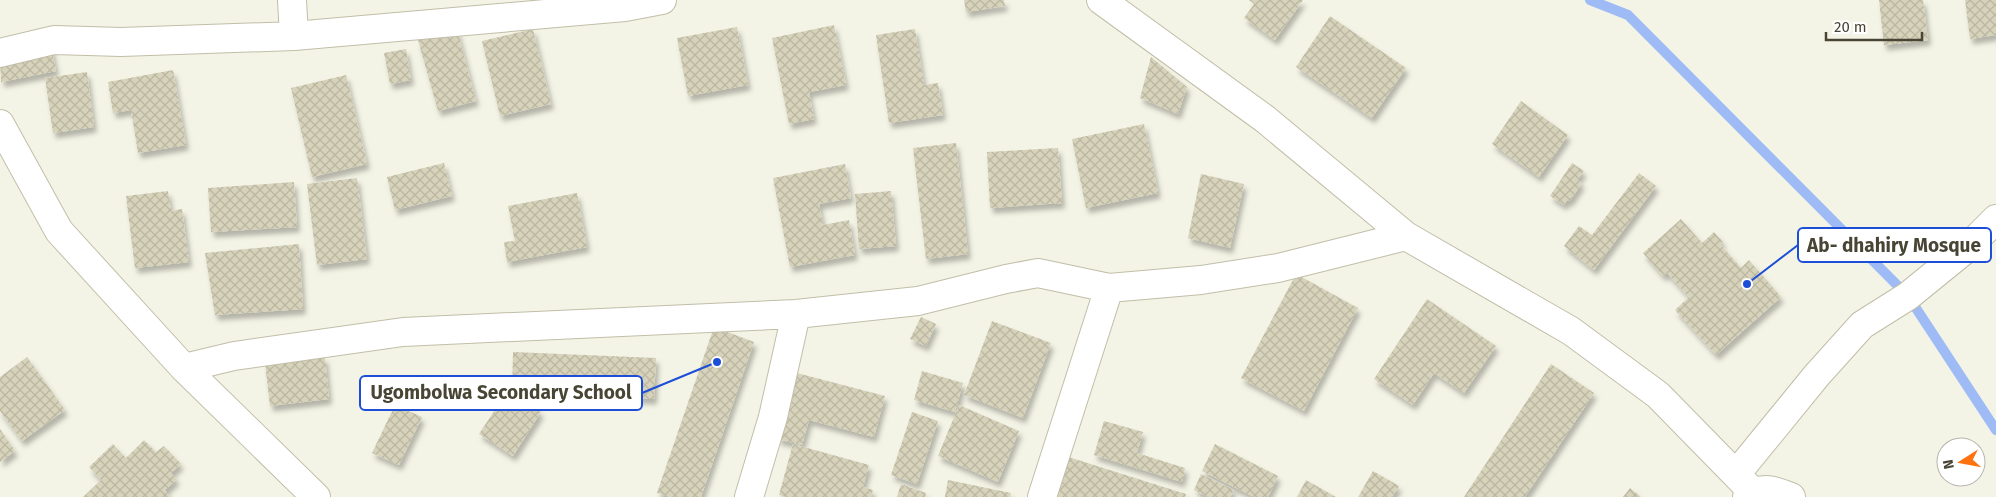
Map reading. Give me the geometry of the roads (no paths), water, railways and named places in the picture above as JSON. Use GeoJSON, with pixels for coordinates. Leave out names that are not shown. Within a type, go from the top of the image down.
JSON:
{"type":"FeatureCollection","features":[{"type":"Feature","properties":{"kind":"street"},"geometry":{"type":"LineString","coordinates":[[292,0],[294,36]]}},
{"type":"Feature","properties":{"kind":"street"},"geometry":{"type":"LineString","coordinates":[[0,53],[54,40],[122,42],[294,36],[625,7],[662,0]]}},
{"type":"Feature","properties":{"kind":"street"},"geometry":{"type":"LineString","coordinates":[[1101,0],[1265,119],[1406,236],[1571,331],[1658,395],[1746,487],[1774,490],[1791,497]]}},
{"type":"Feature","properties":{"kind":"street"},"geometry":{"type":"LineString","coordinates":[[0,124],[59,231],[184,368],[316,497]]}},
{"type":"Feature","properties":{"kind":"street"},"geometry":{"type":"LineString","coordinates":[[1746,487],[1817,376],[1862,325],[1908,296],[1967,248],[1996,219]]}},
{"type":"Feature","properties":{"kind":"street"},"geometry":{"type":"LineString","coordinates":[[184,368],[234,356],[404,332],[796,314],[918,301],[1038,273],[1110,288],[1201,280],[1278,268],[1406,236]]}},
{"type":"Feature","properties":{"kind":"street"},"geometry":{"type":"LineString","coordinates":[[1042,497],[1110,288]]}},
{"type":"Feature","properties":{"kind":"street"},"geometry":{"type":"LineString","coordinates":[[749,497],[774,417],[796,314]]}},
{"type":"Feature","properties":{"kind":"waterway"},"geometry":{"type":"LineString","coordinates":[[1590,0],[1628,15],[1908,296],[1996,430]]}},
{"type":"Feature","properties":{"kind":"place","name":"Ab- dhahiry Mosque"},"geometry":{"type":"Point","coordinates":[1747,284]}},
{"type":"Feature","properties":{"kind":"place","name":"Ugombolwa Secondary School"},"geometry":{"type":"Point","coordinates":[717,362]}}]}
